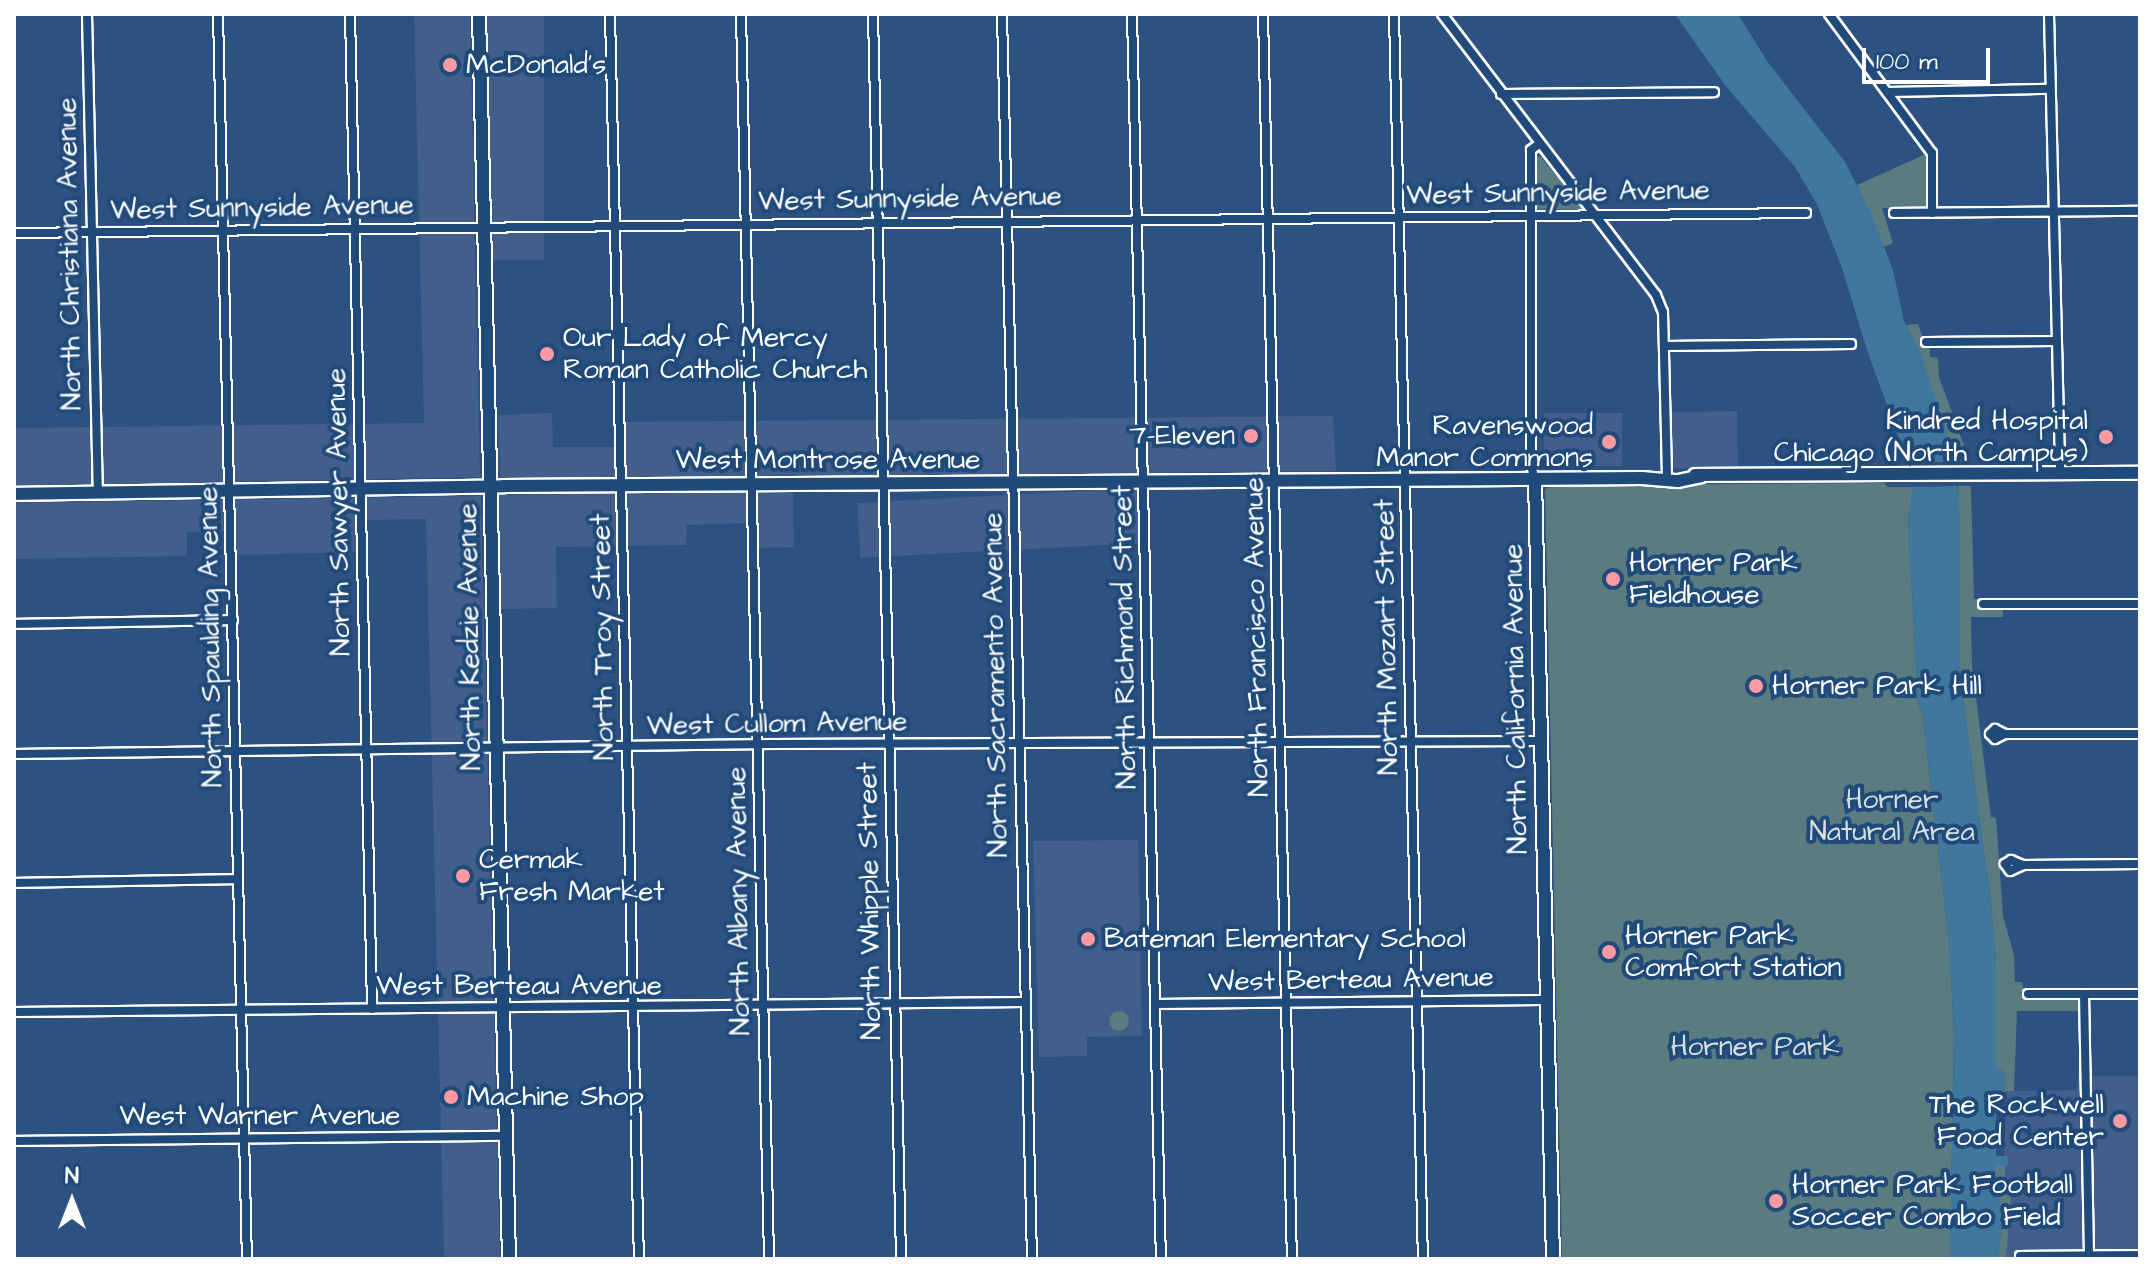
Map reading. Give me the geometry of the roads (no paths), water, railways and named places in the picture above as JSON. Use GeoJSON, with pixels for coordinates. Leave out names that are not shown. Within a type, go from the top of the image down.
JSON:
{"type":"FeatureCollection","features":[{"type":"Feature","properties":{"kind":"main road","name":"North Kedzie Avenue"},"geometry":{"type":"LineString","coordinates":[[479,14],[509,1259]]}},
{"type":"Feature","properties":{"kind":"main road","name":"West Montrose Avenue"},"geometry":{"type":"LineString","coordinates":[[1642,478],[1665,470],[1701,476],[2140,473]]}},
{"type":"Feature","properties":{"kind":"main road","name":"West Montrose Avenue"},"geometry":{"type":"LineString","coordinates":[[14,494],[1642,478],[1689,481],[1701,476]]}},
{"type":"Feature","properties":{"kind":"main road","name":"North California Avenue"},"geometry":{"type":"LineString","coordinates":[[1535,479],[1553,1259]]}},
{"type":"Feature","properties":{"kind":"street","name":"North Christiana Avenue"},"geometry":{"type":"LineString","coordinates":[[87,14],[98,493]]}},
{"type":"Feature","properties":{"kind":"street","name":"North Spaulding Avenue"},"geometry":{"type":"LineString","coordinates":[[218,14],[247,1259]]}},
{"type":"Feature","properties":{"kind":"street","name":"North Sawyer Avenue"},"geometry":{"type":"LineString","coordinates":[[350,14],[372,1009]]}},
{"type":"Feature","properties":{"kind":"street","name":"North Troy Street"},"geometry":{"type":"LineString","coordinates":[[610,14],[639,1259]]}},
{"type":"Feature","properties":{"kind":"street","name":"North Albany Avenue"},"geometry":{"type":"LineString","coordinates":[[741,14],[769,1259]]}},
{"type":"Feature","properties":{"kind":"street","name":"North Whipple Street"},"geometry":{"type":"LineString","coordinates":[[873,14],[901,1259]]}},
{"type":"Feature","properties":{"kind":"street","name":"North Sacramento Avenue"},"geometry":{"type":"LineString","coordinates":[[1002,14],[1032,1259]]}},
{"type":"Feature","properties":{"kind":"street","name":"North Richmond Street"},"geometry":{"type":"LineString","coordinates":[[1132,14],[1161,1259]]}},
{"type":"Feature","properties":{"kind":"street","name":"North Francisco Avenue"},"geometry":{"type":"LineString","coordinates":[[1263,14],[1292,1259]]}},
{"type":"Feature","properties":{"kind":"street","name":"North Mozart Street"},"geometry":{"type":"LineString","coordinates":[[1394,14],[1423,1259]]}},
{"type":"Feature","properties":{"kind":"street"},"geometry":{"type":"LineString","coordinates":[[1442,14],[1656,295],[1663,312],[1665,470]]}},
{"type":"Feature","properties":{"kind":"street"},"geometry":{"type":"LineString","coordinates":[[1829,14],[1932,153],[1932,213]]}},
{"type":"Feature","properties":{"kind":"street"},"geometry":{"type":"LineString","coordinates":[[2049,14],[2060,473]]}},
{"type":"Feature","properties":{"kind":"street"},"geometry":{"type":"LineString","coordinates":[[1887,92],[2050,89]]}},
{"type":"Feature","properties":{"kind":"street"},"geometry":{"type":"LineString","coordinates":[[1501,94],[1714,92]]}},
{"type":"Feature","properties":{"kind":"street","name":"North California Avenue"},"geometry":{"type":"LineString","coordinates":[[1535,479],[1531,466],[1530,215],[1531,150],[1539,144]]}},
{"type":"Feature","properties":{"kind":"street"},"geometry":{"type":"LineString","coordinates":[[1894,213],[2140,211]]}},
{"type":"Feature","properties":{"kind":"street","name":"West Sunnyside Avenue"},"geometry":{"type":"LineString","coordinates":[[14,233],[1806,213]]}},
{"type":"Feature","properties":{"kind":"street"},"geometry":{"type":"LineString","coordinates":[[1926,342],[2056,341]]}},
{"type":"Feature","properties":{"kind":"street"},"geometry":{"type":"LineString","coordinates":[[1664,346],[1851,344]]}},
{"type":"Feature","properties":{"kind":"street"},"geometry":{"type":"LineString","coordinates":[[1983,604],[2140,604]]}},
{"type":"Feature","properties":{"kind":"street"},"geometry":{"type":"LineString","coordinates":[[14,624],[233,620]]}},
{"type":"Feature","properties":{"kind":"street"},"geometry":{"type":"LineString","coordinates":[[2005,734],[2140,734]]}},
{"type":"Feature","properties":{"kind":"street","name":"West Cullom Avenue"},"geometry":{"type":"LineString","coordinates":[[14,754],[889,744],[1541,741]]}},
{"type":"Feature","properties":{"kind":"street"},"geometry":{"type":"LineString","coordinates":[[2023,865],[2140,864]]}},
{"type":"Feature","properties":{"kind":"street"},"geometry":{"type":"LineString","coordinates":[[14,883],[238,879]]}},
{"type":"Feature","properties":{"kind":"street"},"geometry":{"type":"LineString","coordinates":[[2028,994],[2140,994]]}},
{"type":"Feature","properties":{"kind":"street"},"geometry":{"type":"LineString","coordinates":[[2084,994],[2089,1257]]}},
{"type":"Feature","properties":{"kind":"street","name":"West Berteau Avenue"},"geometry":{"type":"LineString","coordinates":[[1155,1004],[1547,1000]]}},
{"type":"Feature","properties":{"kind":"street","name":"West Berteau Avenue"},"geometry":{"type":"LineString","coordinates":[[14,1012],[1025,1002]]}},
{"type":"Feature","properties":{"kind":"street","name":"West Warner Avenue"},"geometry":{"type":"LineString","coordinates":[[14,1141],[505,1136]]}},
{"type":"Feature","properties":{"kind":"street"},"geometry":{"type":"LineString","coordinates":[[2020,1256],[2140,1255]]}},
{"type":"Feature","properties":{"kind":"place","name":"McDonald's"},"geometry":{"type":"Point","coordinates":[450,65]}},
{"type":"Feature","properties":{"kind":"place","name":"Our Lady of Mercy Roman Catholic Church"},"geometry":{"type":"Point","coordinates":[547,354]}},
{"type":"Feature","properties":{"kind":"place","name":"7-Eleven"},"geometry":{"type":"Point","coordinates":[1251,436]}},
{"type":"Feature","properties":{"kind":"place","name":"Kindred Hospital Chicago (North Campus)"},"geometry":{"type":"Point","coordinates":[2106,437]}},
{"type":"Feature","properties":{"kind":"place","name":"Ravenswood Manor Commons"},"geometry":{"type":"Point","coordinates":[1609,442]}},
{"type":"Feature","properties":{"kind":"place","name":"Horner Park Fieldhouse"},"geometry":{"type":"Point","coordinates":[1613,579]}},
{"type":"Feature","properties":{"kind":"place","name":"Horner Park Hill"},"geometry":{"type":"Point","coordinates":[1756,686]}},
{"type":"Feature","properties":{"kind":"place","name":"Cermak Fresh Market"},"geometry":{"type":"Point","coordinates":[463,876]}},
{"type":"Feature","properties":{"kind":"place","name":"Bateman Elementary School"},"geometry":{"type":"Point","coordinates":[1088,939]}},
{"type":"Feature","properties":{"kind":"place","name":"Horner Park Comfort Station"},"geometry":{"type":"Point","coordinates":[1609,952]}},
{"type":"Feature","properties":{"kind":"place","name":"Machine Shop"},"geometry":{"type":"Point","coordinates":[451,1097]}},
{"type":"Feature","properties":{"kind":"place","name":"The Rockwell Food Center"},"geometry":{"type":"Point","coordinates":[2120,1121]}},
{"type":"Feature","properties":{"kind":"place","name":"Horner Park Football Soccer Combo Field"},"geometry":{"type":"Point","coordinates":[1776,1201]}},
{"type":"Feature","properties":{"kind":"park label","name":"Horner Natural Area"},"geometry":{"type":"Point","coordinates":[1892,816]}},
{"type":"Feature","properties":{"kind":"park label","name":"Horner Park"},"geometry":{"type":"Point","coordinates":[1755,1047]}}]}
